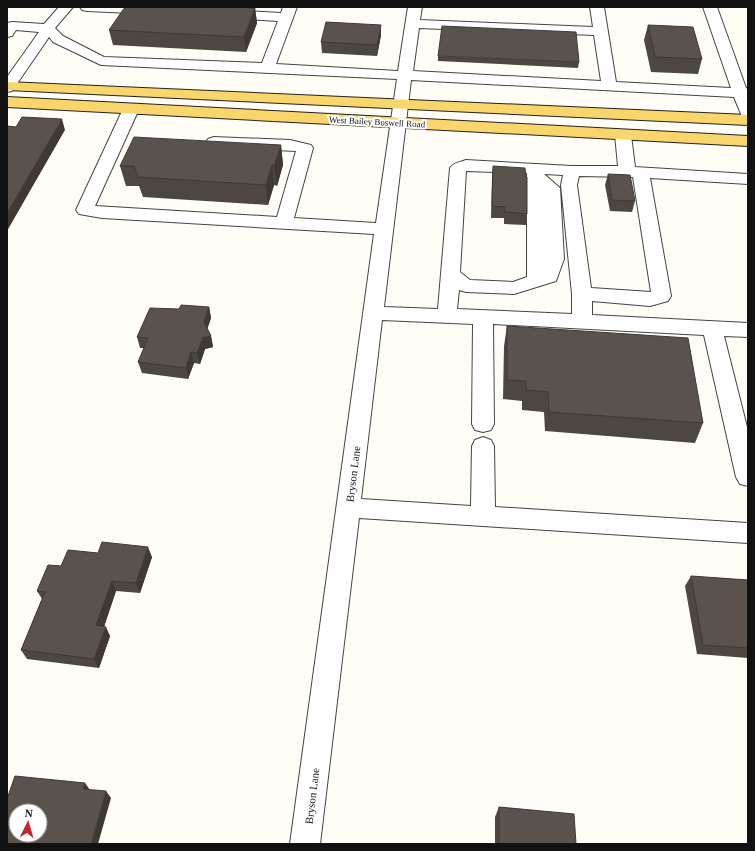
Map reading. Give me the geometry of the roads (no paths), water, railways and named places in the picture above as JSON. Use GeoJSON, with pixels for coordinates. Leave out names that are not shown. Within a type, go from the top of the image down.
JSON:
{"type":"FeatureCollection","features":[{"type":"Feature","properties":{"kind":"main road","name":"West Bailey Boswell Road"},"geometry":{"type":"LineString","coordinates":[[8,86],[399,114],[623,134],[748,141]]}},
{"type":"Feature","properties":{"kind":"main road","name":"West Bailey Boswell Road"},"geometry":{"type":"LineString","coordinates":[[7,102],[130,109],[748,120]]}},
{"type":"Feature","properties":{"kind":"street"},"geometry":{"type":"LineString","coordinates":[[8,86],[48,28],[66,7]]}},
{"type":"Feature","properties":{"kind":"street"},"geometry":{"type":"LineString","coordinates":[[86,7],[169,11]]}},
{"type":"Feature","properties":{"kind":"street","name":"Bryson Lane"},"geometry":{"type":"LineString","coordinates":[[305,844],[399,114],[415,7]]}},
{"type":"Feature","properties":{"kind":"street"},"geometry":{"type":"LineString","coordinates":[[597,7],[609,86]]}},
{"type":"Feature","properties":{"kind":"street"},"geometry":{"type":"LineString","coordinates":[[710,7],[744,92],[748,116]]}},
{"type":"Feature","properties":{"kind":"street"},"geometry":{"type":"LineString","coordinates":[[211,13],[289,12],[267,68]]}},
{"type":"Feature","properties":{"kind":"street"},"geometry":{"type":"LineString","coordinates":[[412,24],[601,31]]}},
{"type":"Feature","properties":{"kind":"street"},"geometry":{"type":"LineString","coordinates":[[9,28],[48,28],[58,39],[101,61],[744,92]]}},
{"type":"Feature","properties":{"kind":"street"},"geometry":{"type":"LineString","coordinates":[[130,109],[125,138],[85,210],[102,213],[384,229]]}},
{"type":"Feature","properties":{"kind":"street"},"geometry":{"type":"LineString","coordinates":[[582,294],[650,299],[661,296],[633,172],[627,164],[623,134]]}},
{"type":"Feature","properties":{"kind":"street"},"geometry":{"type":"LineString","coordinates":[[196,141],[290,145],[305,148],[284,224]]}},
{"type":"Feature","properties":{"kind":"street"},"geometry":{"type":"LineString","coordinates":[[448,317],[449,274],[458,168],[466,165],[535,172],[633,172],[748,179]]}},
{"type":"Feature","properties":{"kind":"street"},"geometry":{"type":"LineString","coordinates":[[572,171],[569,185],[582,294],[582,321]]}},
{"type":"Feature","properties":{"kind":"street"},"geometry":{"type":"LineString","coordinates":[[449,274],[466,286],[514,288],[550,277],[555,259],[552,188],[535,172]]}},
{"type":"Feature","properties":{"kind":"street"},"geometry":{"type":"LineString","coordinates":[[374,313],[483,319],[582,321],[748,330]]}},
{"type":"Feature","properties":{"kind":"street"},"geometry":{"type":"LineString","coordinates":[[483,319],[483,424]]}},
{"type":"Feature","properties":{"kind":"street"},"geometry":{"type":"LineString","coordinates":[[712,328],[748,477]]}},
{"type":"Feature","properties":{"kind":"street"},"geometry":{"type":"LineString","coordinates":[[483,446],[483,516]]}},
{"type":"Feature","properties":{"kind":"street"},"geometry":{"type":"LineString","coordinates":[[349,508],[748,533]]}}]}
